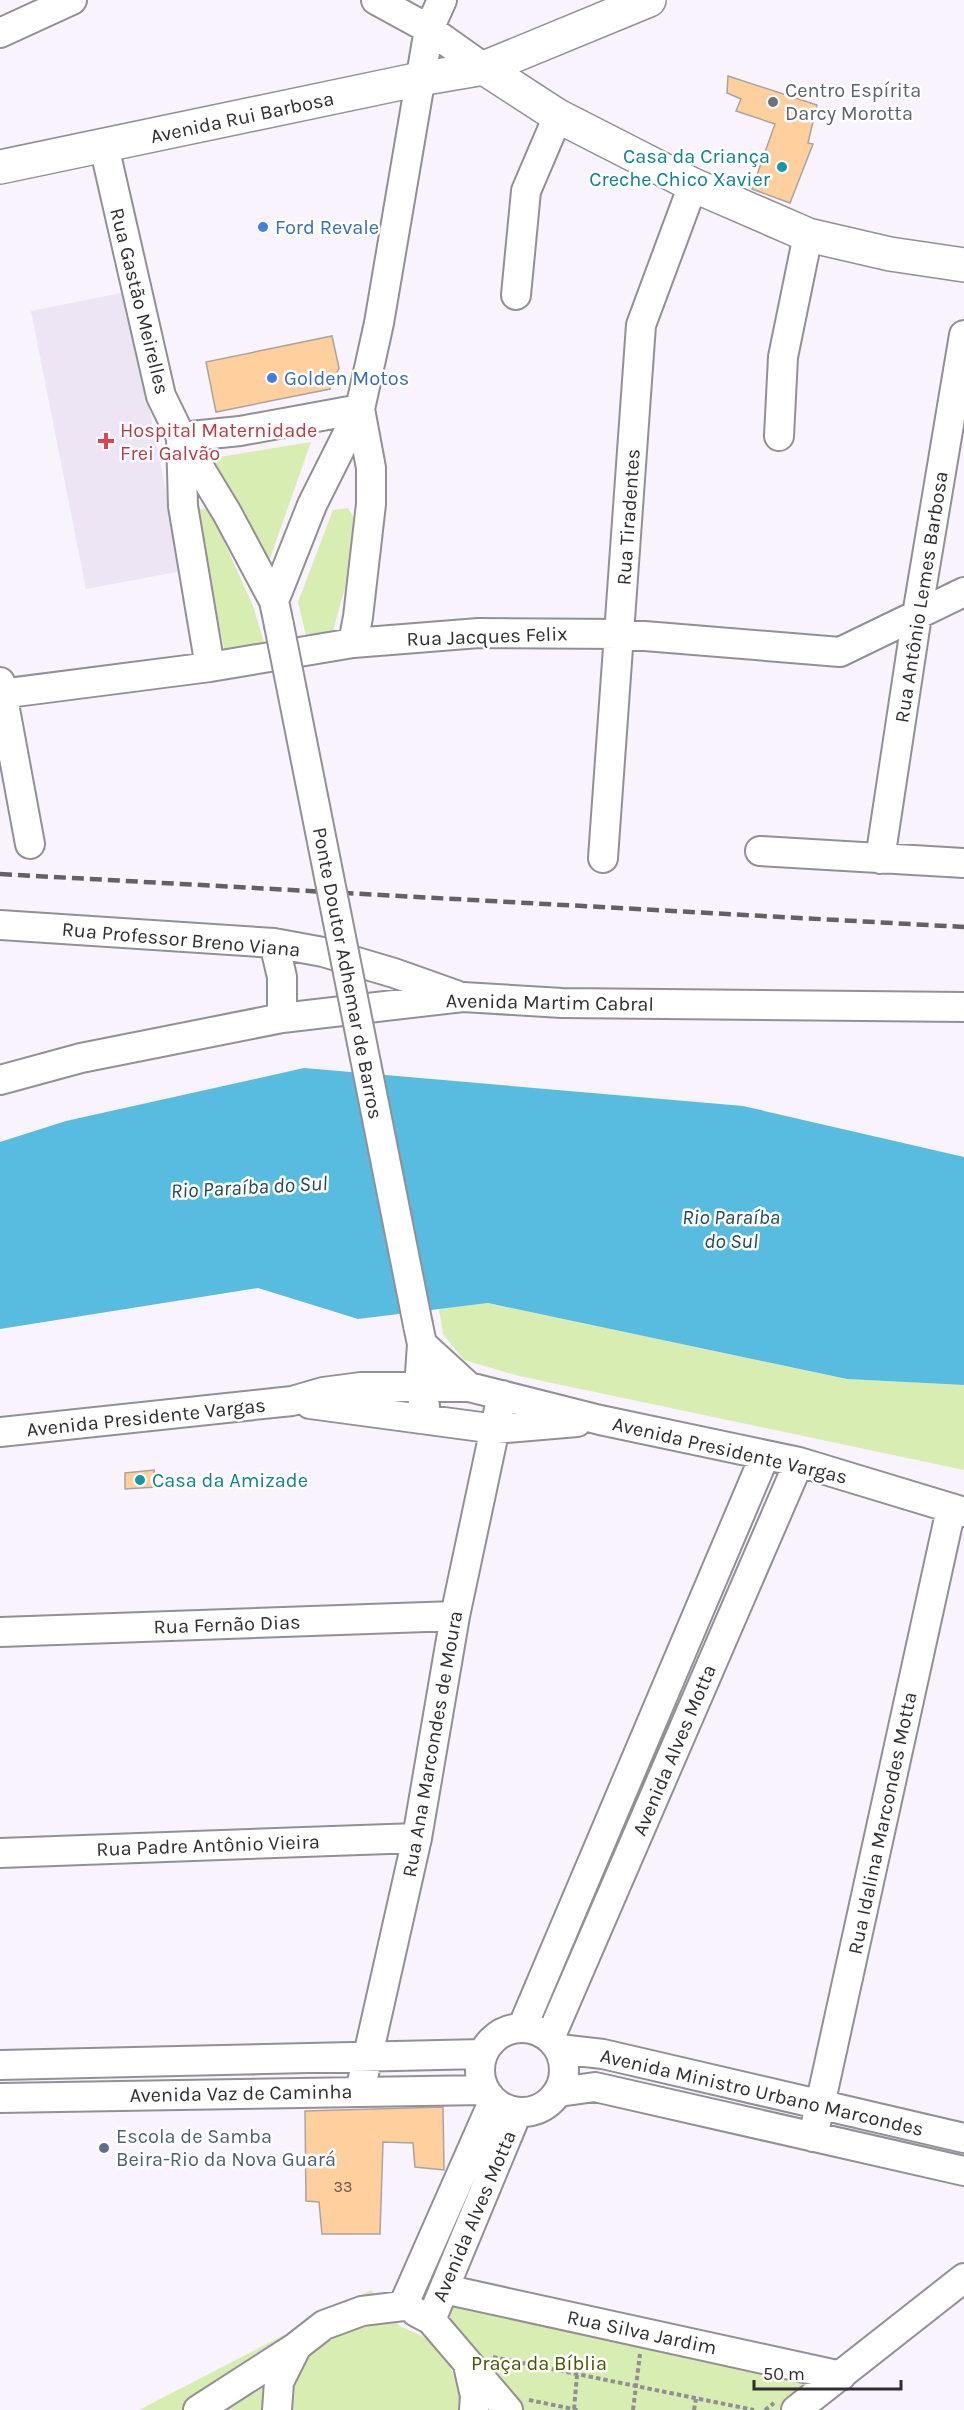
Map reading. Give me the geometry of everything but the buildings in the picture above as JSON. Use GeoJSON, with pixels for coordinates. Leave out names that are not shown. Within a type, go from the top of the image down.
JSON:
{"type":"FeatureCollection","features":[{"type":"Feature","properties":{"kind":"main road","name":"Avenida Rui Barbosa"},"geometry":{"type":"LineString","coordinates":[[0,167],[420,79],[484,68],[649,0]]}},
{"type":"Feature","properties":{"kind":"main road"},"geometry":{"type":"LineString","coordinates":[[484,68],[558,116],[693,185],[808,235],[890,254],[964,265]]}},
{"type":"Feature","properties":{"kind":"street"},"geometry":{"type":"LineString","coordinates":[[376,0],[429,29],[484,68]]}},
{"type":"Feature","properties":{"kind":"street"},"geometry":{"type":"LineString","coordinates":[[276,613],[312,505],[360,409],[380,323],[429,29],[442,0]]}},
{"type":"Feature","properties":{"kind":"street"},"geometry":{"type":"LineString","coordinates":[[0,33],[55,3]]}},
{"type":"Feature","properties":{"kind":"street"},"geometry":{"type":"LineString","coordinates":[[516,295],[526,191],[558,116]]}},
{"type":"Feature","properties":{"kind":"street","name":"Rua Gastão Meirelles"},"geometry":{"type":"LineString","coordinates":[[104,146],[161,396],[181,437],[183,506],[210,667]]}},
{"type":"Feature","properties":{"kind":"street","name":"Rua Tiradentes"},"geometry":{"type":"LineString","coordinates":[[603,858],[641,325],[693,185]]}},
{"type":"Feature","properties":{"kind":"street"},"geometry":{"type":"LineString","coordinates":[[779,436],[783,357],[808,235]]}},
{"type":"Feature","properties":{"kind":"street","name":"Rua Antônio Lemes Barbosa"},"geometry":{"type":"LineString","coordinates":[[880,859],[917,615],[964,335]]}},
{"type":"Feature","properties":{"kind":"street"},"geometry":{"type":"LineString","coordinates":[[181,437],[249,430],[360,409]]}},
{"type":"Feature","properties":{"kind":"street"},"geometry":{"type":"LineString","coordinates":[[353,643],[371,504],[371,468],[360,409]]}},
{"type":"Feature","properties":{"kind":"street","name":"Ponte Doutor Adhemar de Barros"},"geometry":{"type":"LineString","coordinates":[[181,437],[227,513],[276,613],[420,1334],[419,1388]]}},
{"type":"Feature","properties":{"kind":"street","name":"Rua Jacques Felix"},"geometry":{"type":"LineString","coordinates":[[1,690],[210,667],[353,643],[479,633],[620,634],[840,652],[964,592]]}},
{"type":"Feature","properties":{"kind":"street"},"geometry":{"type":"LineString","coordinates":[[1,690],[30,844]]}},
{"type":"Feature","properties":{"kind":"street"},"geometry":{"type":"LineString","coordinates":[[760,852],[964,863]]}},
{"type":"Feature","properties":{"kind":"street","name":"Rua Professor Breno Viana"},"geometry":{"type":"LineString","coordinates":[[0,925],[274,943],[323,952],[394,972],[463,997]]}},
{"type":"Feature","properties":{"kind":"street"},"geometry":{"type":"LineString","coordinates":[[274,943],[282,977],[282,1018]]}},
{"type":"Feature","properties":{"kind":"street","name":"Avenida Martim Cabral"},"geometry":{"type":"LineString","coordinates":[[0,1080],[81,1058],[282,1018],[463,997],[562,1003],[964,1007]]}},
{"type":"Feature","properties":{"kind":"street"},"geometry":{"type":"LineString","coordinates":[[420,1334],[469,1388]]}},
{"type":"Feature","properties":{"kind":"street","name":"Avenida Presidente Vargas"},"geometry":{"type":"LineString","coordinates":[[0,1432],[292,1401],[323,1392],[361,1387],[469,1388],[600,1420],[799,1462],[958,1511]]}},
{"type":"Feature","properties":{"kind":"street"},"geometry":{"type":"LineString","coordinates":[[419,1388],[429,1420]]}},
{"type":"Feature","properties":{"kind":"street","name":"Rua Ana Marcondes de Moura"},"geometry":{"type":"LineString","coordinates":[[360,2091],[417,1838],[455,1616],[496,1429],[501,1395]]}},
{"type":"Feature","properties":{"kind":"street","name":"Avenida Presidente Vargas"},"geometry":{"type":"LineString","coordinates":[[292,1401],[496,1429],[600,1420]]}},
{"type":"Feature","properties":{"kind":"street","name":"Avenida Alves Motta"},"geometry":{"type":"LineString","coordinates":[[522,2028],[765,1455]]}},
{"type":"Feature","properties":{"kind":"street","name":"Avenida Alves Motta"},"geometry":{"type":"LineString","coordinates":[[554,2044],[671,1758],[799,1462]]}},
{"type":"Feature","properties":{"kind":"street","name":"Rua Idalina Marcondes Motta"},"geometry":{"type":"LineString","coordinates":[[813,2137],[958,1511]]}},
{"type":"Feature","properties":{"kind":"street","name":"Rua Fernão Dias"},"geometry":{"type":"LineString","coordinates":[[0,1632],[455,1616]]}},
{"type":"Feature","properties":{"kind":"street"},"geometry":{"type":"LineString","coordinates":[[643,1744],[671,1758]]}},
{"type":"Feature","properties":{"kind":"street","name":"Rua Padre Antônio Vieira"},"geometry":{"type":"LineString","coordinates":[[0,1853],[417,1838]]}},
{"type":"Feature","properties":{"kind":"street"},"geometry":{"type":"LineString","coordinates":[[522,2028],[536,2030],[554,2044],[565,2071],[559,2092],[549,2104],[531,2112],[498,2101],[480,2075],[483,2054],[492,2041],[508,2030],[522,2028]]}},
{"type":"Feature","properties":{"kind":"street","name":"Avenida Ministro Urbano Marcondes"},"geometry":{"type":"LineString","coordinates":[[554,2044],[964,2138]]}},
{"type":"Feature","properties":{"kind":"street","name":"Avenida Vaz de Caminha"},"geometry":{"type":"LineString","coordinates":[[0,2065],[483,2054]]}},
{"type":"Feature","properties":{"kind":"street","name":"Avenida Ministro Urbano Marcondes"},"geometry":{"type":"LineString","coordinates":[[559,2092],[595,2087],[964,2171]]}},
{"type":"Feature","properties":{"kind":"street","name":"Avenida Vaz de Caminha"},"geometry":{"type":"LineString","coordinates":[[0,2098],[360,2091],[498,2101]]}},
{"type":"Feature","properties":{"kind":"street","name":"Avenida Alves Motta"},"geometry":{"type":"LineString","coordinates":[[431,2320],[444,2289],[498,2101]]}},
{"type":"Feature","properties":{"kind":"street","name":"Avenida Alves Motta"},"geometry":{"type":"LineString","coordinates":[[403,2306],[498,2101]]}},
{"type":"Feature","properties":{"kind":"street"},"geometry":{"type":"LineString","coordinates":[[796,2410],[964,2278]]}},
{"type":"Feature","properties":{"kind":"street","name":"Rua Silva Jardim"},"geometry":{"type":"LineString","coordinates":[[444,2289],[841,2376]]}},
{"type":"Feature","properties":{"kind":"street"},"geometry":{"type":"LineString","coordinates":[[198,2410],[297,2346],[324,2325],[362,2311],[403,2306],[431,2320],[478,2360],[517,2405]]}},
{"type":"Feature","properties":{"kind":"street"},"geometry":{"type":"LineString","coordinates":[[277,2410],[279,2382],[297,2346]]}},
{"type":"Feature","properties":{"kind":"street"},"geometry":{"type":"LineString","coordinates":[[474,2410],[478,2360]]}},
{"type":"Feature","properties":{"kind":"path"},"geometry":{"type":"LineString","coordinates":[[633,2410],[643,2333]]}},
{"type":"Feature","properties":{"kind":"path"},"geometry":{"type":"LineString","coordinates":[[478,2360],[577,2375],[754,2410]]}},
{"type":"Feature","properties":{"kind":"path"},"geometry":{"type":"LineString","coordinates":[[517,2405],[576,2410],[577,2375]]}},
{"type":"Feature","properties":{"kind":"path"},"geometry":{"type":"LineString","coordinates":[[694,2410],[696,2399]]}},
{"type":"Feature","properties":{"kind":"shaded area","name":"Hospital Maternidade Frei Galvão"},"geometry":{"type":"Polygon","coordinates":[[[126,292],[182,571],[86,589],[31,311],[126,292]]]}},
{"type":"Feature","properties":{"kind":"green space"},"geometry":{"type":"Polygon","coordinates":[[[311,442],[267,567],[213,458],[311,442]]]}},
{"type":"Feature","properties":{"kind":"green space"},"geometry":{"type":"Polygon","coordinates":[[[209,508],[253,606],[267,652],[226,658],[196,510],[209,508]]]}},
{"type":"Feature","properties":{"kind":"green space"},"geometry":{"type":"Polygon","coordinates":[[[348,508],[356,522],[349,573],[331,638],[308,644],[298,602],[333,510],[348,508]]]}},
{"type":"Feature","properties":{"kind":"green space"},"geometry":{"type":"Polygon","coordinates":[[[488,1303],[847,1379],[964,1385],[964,1470],[519,1376],[464,1360],[443,1334],[439,1309],[488,1303]]]}},
{"type":"Feature","properties":{"kind":"green space"},"geometry":{"type":"Polygon","coordinates":[[[371,2290],[400,2326],[424,2337],[446,2358],[469,2410],[139,2410],[371,2290]]]}},
{"type":"Feature","properties":{"kind":"green space","name":"Praça da Bíblia"},"geometry":{"type":"Polygon","coordinates":[[[467,2300],[805,2382],[800,2394],[779,2410],[519,2410],[444,2321],[449,2305],[467,2300]]]}},
{"type":"Feature","properties":{"kind":"water","name":"Rio Paraíba do Sul"},"geometry":{"type":"Polygon","coordinates":[[[304,1068],[743,1106],[964,1157],[964,1385],[847,1379],[488,1303],[358,1319],[258,1288],[0,1329],[0,1142],[66,1121],[304,1068]]]}},
{"type":"Feature","properties":{"kind":"railway"},"geometry":{"type":"LineString","coordinates":[[0,874],[964,927]]}},
{"type":"Feature","properties":{"kind":"place","name":"Centro Espírita Darcy Morotta"},"geometry":{"type":"Point","coordinates":[773,102]}},
{"type":"Feature","properties":{"kind":"place","name":"Casa da Criança Creche Chico Xavier"},"geometry":{"type":"Point","coordinates":[782,167]}},
{"type":"Feature","properties":{"kind":"place","name":"Ford Revale"},"geometry":{"type":"Point","coordinates":[263,227]}},
{"type":"Feature","properties":{"kind":"place","name":"Golden Motos"},"geometry":{"type":"Point","coordinates":[272,378]}},
{"type":"Feature","properties":{"kind":"place","name":"Hospital Maternidade Frei Galvão"},"geometry":{"type":"Point","coordinates":[106,441]}},
{"type":"Feature","properties":{"kind":"place","name":"Casa da Amizade"},"geometry":{"type":"Point","coordinates":[140,1480]}},
{"type":"Feature","properties":{"kind":"place","name":"Escola de Samba Beira-Rio da Nova Guará"},"geometry":{"type":"Point","coordinates":[104,2148]}}]}
